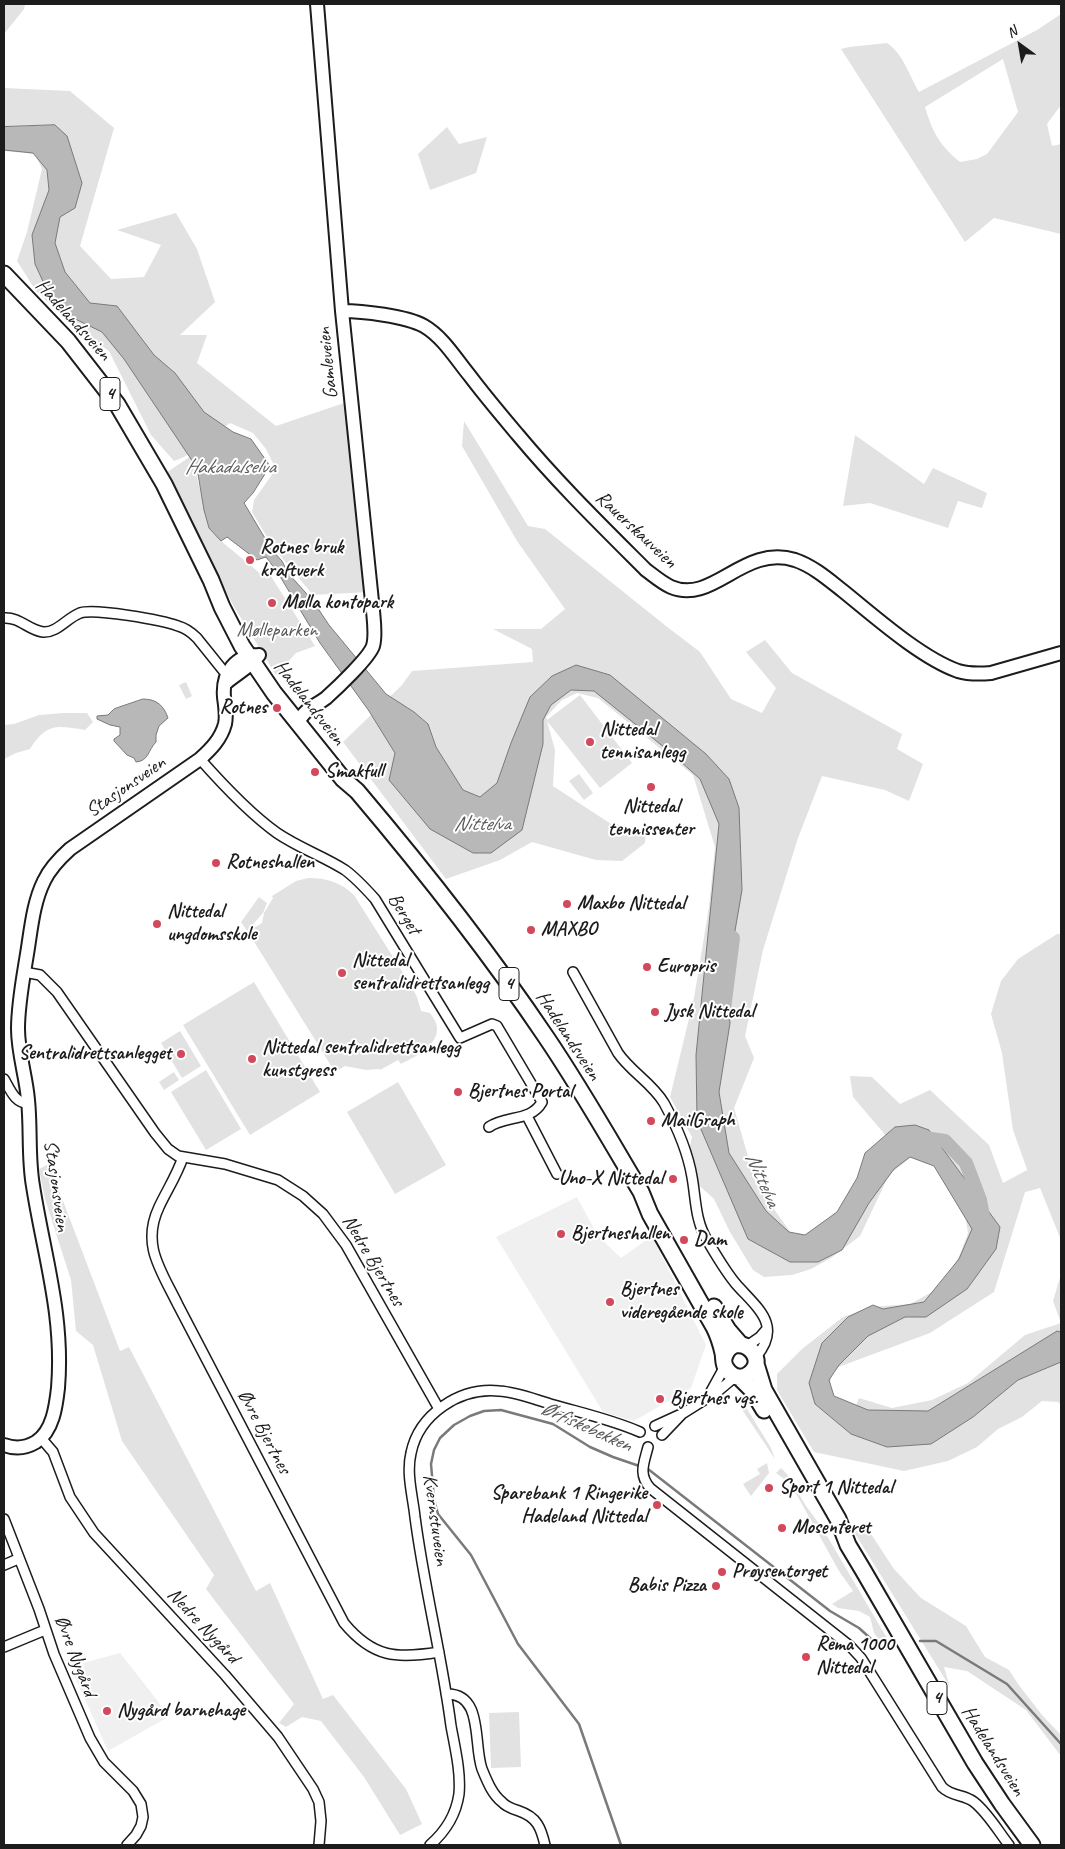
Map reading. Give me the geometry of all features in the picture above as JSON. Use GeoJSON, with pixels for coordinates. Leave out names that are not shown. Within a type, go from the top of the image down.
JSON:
{"type":"FeatureCollection","features":[{"type":"Feature","properties":{"kind":"highway","name":"Hadelandsveien"},"geometry":{"type":"LineString","coordinates":[[4,274],[68,341],[117,404],[156,469],[211,580],[253,658],[347,774],[357,791],[440,891],[508,982],[573,1079],[641,1192],[650,1214],[714,1327],[720,1342],[724,1362]]}},
{"type":"Feature","properties":{"kind":"highway","name":"Hadelandsveien"},"geometry":{"type":"LineString","coordinates":[[641,1192],[659,1213],[724,1323],[750,1353],[764,1390],[838,1519],[848,1545],[975,1763],[1006,1811],[1032,1845]]}},
{"type":"Feature","properties":{"kind":"highway"},"geometry":{"type":"LineString","coordinates":[[724,1362],[728,1349],[734,1346],[750,1353],[751,1373],[745,1376],[738,1376]]}},
{"type":"Feature","properties":{"kind":"highway","name":"4"},"geometry":{"type":"LineString","coordinates":[[724,1362],[728,1372],[738,1376]]}},
{"type":"Feature","properties":{"kind":"highway","name":"Hadelandsveien"},"geometry":{"type":"LineString","coordinates":[[738,1376],[752,1390],[836,1531],[848,1545]]}},
{"type":"Feature","properties":{"kind":"main road","name":"Gamleveien"},"geometry":{"type":"LineString","coordinates":[[302,719],[318,710],[324,699],[370,651],[374,641],[373,611],[342,311],[317,4]]}},
{"type":"Feature","properties":{"kind":"main road","name":"Rauerskauveien"},"geometry":{"type":"LineString","coordinates":[[342,311],[364,312],[402,318],[431,330],[448,348],[497,410],[570,493],[646,570],[672,588],[685,591],[697,590],[709,586],[749,563],[762,558],[786,558],[798,561],[820,574],[908,642],[940,663],[960,672],[991,673],[1061,653]]}},
{"type":"Feature","properties":{"kind":"main road"},"geometry":{"type":"LineString","coordinates":[[227,680],[233,665],[253,658]]}},
{"type":"Feature","properties":{"kind":"main road","name":"Stasjonsveien"},"geometry":{"type":"LineString","coordinates":[[41,1438],[51,1422],[55,1408],[60,1348],[56,1306],[32,1178],[29,1103],[19,1050],[19,1009],[35,907],[40,888],[52,868],[63,856],[200,759],[216,742],[224,727],[226,714],[224,696],[227,680]]}},
{"type":"Feature","properties":{"kind":"main road"},"geometry":{"type":"LineString","coordinates":[[4,1444],[22,1447],[32,1444],[41,1438]]}},
{"type":"Feature","properties":{"kind":"street"},"geometry":{"type":"LineString","coordinates":[[4,618],[12,617],[43,632],[51,631],[72,617],[88,612],[157,620],[179,626],[192,633],[227,680]]}},
{"type":"Feature","properties":{"kind":"street","name":"Berget"},"geometry":{"type":"LineString","coordinates":[[200,759],[242,802],[277,833],[344,870],[375,899],[460,1038],[492,1024],[497,1026],[542,1102],[535,1111],[526,1116]]}},
{"type":"Feature","properties":{"kind":"street"},"geometry":{"type":"LineString","coordinates":[[24,972],[40,975],[54,988],[160,1139],[172,1153],[183,1157]]}},
{"type":"Feature","properties":{"kind":"street"},"geometry":{"type":"LineString","coordinates":[[574,972],[618,1053],[654,1089],[667,1110],[691,1171],[697,1215],[704,1236],[731,1277],[762,1313],[766,1321],[766,1342],[750,1353]]}},
{"type":"Feature","properties":{"kind":"street"},"geometry":{"type":"LineString","coordinates":[[4,1079],[18,1100],[23,1104],[29,1103]]}},
{"type":"Feature","properties":{"kind":"street"},"geometry":{"type":"LineString","coordinates":[[489,1127],[497,1123],[526,1116],[557,1174]]}},
{"type":"Feature","properties":{"kind":"street","name":"Nedre Bjertnes"},"geometry":{"type":"LineString","coordinates":[[183,1157],[225,1164],[270,1176],[293,1189],[323,1214],[340,1234],[354,1257],[439,1409]]}},
{"type":"Feature","properties":{"kind":"street","name":"Øvre Bjertnes"},"geometry":{"type":"LineString","coordinates":[[183,1157],[179,1169],[156,1212],[151,1233],[154,1254],[178,1305],[344,1623],[364,1642],[389,1654],[404,1657],[439,1652]]}},
{"type":"Feature","properties":{"kind":"street"},"geometry":{"type":"LineString","coordinates":[[750,1353],[766,1330]]}},
{"type":"Feature","properties":{"kind":"street"},"geometry":{"type":"LineString","coordinates":[[708,1397],[724,1362]]}},
{"type":"Feature","properties":{"kind":"street"},"geometry":{"type":"LineString","coordinates":[[655,1426],[682,1414],[738,1376]]}},
{"type":"Feature","properties":{"kind":"street","name":"Kvernstuveien"},"geometry":{"type":"LineString","coordinates":[[430,1845],[441,1835],[450,1822],[456,1808],[459,1793],[458,1773],[446,1694],[417,1529],[409,1466],[417,1436],[428,1420],[439,1409],[450,1402],[485,1390],[500,1391],[582,1413],[640,1432]]}},
{"type":"Feature","properties":{"kind":"street"},"geometry":{"type":"LineString","coordinates":[[662,1435],[682,1414]]}},
{"type":"Feature","properties":{"kind":"street","name":"Nedre Nygård"},"geometry":{"type":"LineString","coordinates":[[41,1438],[54,1452],[70,1497],[94,1533],[225,1675],[278,1737],[313,1789],[319,1802],[321,1821],[319,1845]]}},
{"type":"Feature","properties":{"kind":"street"},"geometry":{"type":"LineString","coordinates":[[648,1447],[644,1460],[643,1474],[648,1485],[659,1496],[855,1651],[942,1787],[950,1794],[974,1802],[1009,1845]]}},
{"type":"Feature","properties":{"kind":"street","name":"Øvre Nygård"},"geometry":{"type":"LineString","coordinates":[[4,1519],[62,1674],[97,1752],[107,1766],[137,1796],[142,1808],[142,1821],[136,1835],[127,1845]]}},
{"type":"Feature","properties":{"kind":"street"},"geometry":{"type":"LineString","coordinates":[[4,1565],[18,1558]]}},
{"type":"Feature","properties":{"kind":"street"},"geometry":{"type":"LineString","coordinates":[[4,1646],[45,1630]]}},
{"type":"Feature","properties":{"kind":"street"},"geometry":{"type":"LineString","coordinates":[[446,1694],[460,1696],[469,1702],[473,1714],[481,1767],[490,1786],[502,1804],[534,1818],[541,1827],[545,1845]]}},
{"type":"Feature","properties":{"kind":"shaded area","name":"Bjertnes videregående skole"},"geometry":{"type":"Polygon","coordinates":[[[577,1197],[598,1236],[621,1258],[652,1236],[706,1345],[691,1388],[634,1421],[603,1412],[496,1237],[577,1197]]]}},
{"type":"Feature","properties":{"kind":"shaded area"},"geometry":{"type":"Polygon","coordinates":[[[120,1653],[168,1717],[108,1751],[74,1675],[84,1671],[83,1663],[120,1653]]]}},
{"type":"Feature","properties":{"kind":"green space"},"geometry":{"type":"Polygon","coordinates":[[[4,4],[25,4],[24,9],[4,34],[4,4]]]}},
{"type":"Feature","properties":{"kind":"green space"},"geometry":{"type":"Polygon","coordinates":[[[1061,14],[1061,105],[1047,124],[1052,146],[1061,144],[1061,234],[994,218],[965,242],[841,49],[887,43],[902,59],[919,92],[1037,30],[1061,14]],[[1003,59],[925,107],[938,138],[960,162],[977,159],[987,154],[1018,112],[1003,59]]]}},
{"type":"Feature","properties":{"kind":"green space"},"geometry":{"type":"Polygon","coordinates":[[[4,88],[70,91],[114,128],[80,246],[111,279],[144,277],[161,245],[117,230],[176,213],[197,249],[215,302],[180,335],[207,335],[197,363],[276,426],[350,401],[369,592],[313,595],[273,547],[252,512],[254,500],[276,469],[266,449],[253,433],[230,423],[184,457],[174,461],[151,435],[109,351],[78,329],[36,291],[17,261],[27,232],[42,169],[35,154],[4,151],[4,88]]]}},
{"type":"Feature","properties":{"kind":"green space"},"geometry":{"type":"Polygon","coordinates":[[[447,127],[459,144],[487,137],[476,173],[430,190],[418,154],[447,127]]]}},
{"type":"Feature","properties":{"kind":"green space"},"geometry":{"type":"Polygon","coordinates":[[[464,421],[528,526],[545,529],[700,652],[731,699],[762,713],[776,688],[746,652],[765,640],[792,673],[902,734],[897,749],[923,764],[909,801],[885,790],[822,776],[798,838],[763,950],[745,1036],[754,1058],[734,1108],[756,1184],[799,1244],[838,1232],[887,1137],[853,1097],[850,1076],[872,1077],[900,1104],[930,1090],[989,1145],[1003,1183],[1027,1170],[1028,1172],[1013,1130],[1002,1053],[991,1014],[1001,981],[1018,959],[1057,934],[1061,934],[1061,1240],[1040,1188],[1025,1192],[994,1292],[930,1333],[833,1369],[826,1402],[850,1421],[859,1398],[892,1408],[932,1400],[968,1383],[1025,1335],[1061,1323],[1061,1405],[1058,1402],[1042,1401],[1022,1417],[998,1429],[977,1447],[948,1461],[904,1471],[814,1452],[777,1390],[777,1374],[802,1349],[843,1317],[871,1307],[910,1304],[932,1292],[947,1278],[960,1254],[968,1233],[965,1215],[938,1164],[911,1157],[889,1175],[860,1236],[831,1258],[811,1269],[792,1275],[764,1277],[753,1270],[730,1232],[714,1199],[691,1178],[689,1151],[692,1137],[670,1097],[694,998],[709,907],[715,847],[693,775],[598,698],[577,693],[562,700],[546,717],[547,720],[580,695],[632,763],[600,788],[547,721],[555,750],[553,786],[611,824],[646,831],[645,843],[622,861],[596,860],[532,842],[500,860],[446,879],[343,742],[402,685],[412,671],[533,662],[532,649],[493,629],[541,629],[565,609],[517,541],[462,446],[464,421]]]}},
{"type":"Feature","properties":{"kind":"green space"},"geometry":{"type":"Polygon","coordinates":[[[855,435],[924,484],[933,468],[987,493],[982,508],[958,501],[948,528],[870,503],[843,506],[855,435]]]}},
{"type":"Feature","properties":{"kind":"green space","name":"Mølleparken"},"geometry":{"type":"Polygon","coordinates":[[[194,454],[199,465],[197,477],[209,528],[221,541],[262,575],[269,573],[315,646],[296,653],[276,675],[233,605],[166,473],[194,454]]]}},
{"type":"Feature","properties":{"kind":"green space"},"geometry":{"type":"Polygon","coordinates":[[[186,682],[192,696],[186,699],[179,685],[186,682]]]}},
{"type":"Feature","properties":{"kind":"green space"},"geometry":{"type":"Polygon","coordinates":[[[87,713],[93,722],[85,730],[60,727],[47,730],[41,734],[30,749],[4,759],[4,725],[14,724],[39,715],[87,713]]]}},
{"type":"Feature","properties":{"kind":"green space"},"geometry":{"type":"Polygon","coordinates":[[[579,774],[593,793],[584,800],[569,781],[579,774]]]}},
{"type":"Feature","properties":{"kind":"green space"},"geometry":{"type":"Polygon","coordinates":[[[308,878],[333,882],[344,887],[354,895],[410,984],[417,997],[421,1011],[430,1013],[436,1023],[437,1030],[432,1043],[401,1064],[398,1060],[380,1070],[366,1070],[345,1066],[335,1072],[248,932],[262,923],[264,913],[273,898],[272,896],[296,881],[308,878]]]}},
{"type":"Feature","properties":{"kind":"green space"},"geometry":{"type":"Polygon","coordinates":[[[259,897],[267,903],[263,913],[247,931],[241,922],[259,897]]]}},
{"type":"Feature","properties":{"kind":"green space","name":"Nittedal sentralidrettsanlegg kunstgress"},"geometry":{"type":"Polygon","coordinates":[[[254,982],[320,1092],[250,1135],[183,1025],[254,982]]]}},
{"type":"Feature","properties":{"kind":"green space","name":"Sentralidrettsanlegget"},"geometry":{"type":"Polygon","coordinates":[[[180,1031],[201,1066],[182,1078],[161,1043],[180,1031]]]}},
{"type":"Feature","properties":{"kind":"green space"},"geometry":{"type":"Polygon","coordinates":[[[206,1070],[241,1129],[206,1150],[171,1092],[206,1070]]]}},
{"type":"Feature","properties":{"kind":"green space"},"geometry":{"type":"Polygon","coordinates":[[[174,1072],[179,1080],[164,1090],[159,1082],[174,1072]]]}},
{"type":"Feature","properties":{"kind":"green space"},"geometry":{"type":"Polygon","coordinates":[[[398,1082],[446,1165],[395,1194],[347,1112],[398,1082]]]}},
{"type":"Feature","properties":{"kind":"green space"},"geometry":{"type":"Polygon","coordinates":[[[49,1164],[120,1351],[129,1347],[256,1591],[270,1583],[323,1699],[333,1695],[406,1789],[422,1824],[400,1835],[364,1777],[321,1721],[302,1717],[286,1727],[279,1723],[294,1704],[206,1589],[214,1575],[122,1441],[93,1345],[76,1331],[71,1280],[45,1199],[39,1169],[49,1164]]]}},
{"type":"Feature","properties":{"kind":"green space"},"geometry":{"type":"Polygon","coordinates":[[[1061,1274],[1061,1323],[1053,1301],[1061,1274]]]}},
{"type":"Feature","properties":{"kind":"green space"},"geometry":{"type":"Polygon","coordinates":[[[740,1401],[744,1404],[771,1448],[775,1459],[737,1402],[740,1401]]]}},
{"type":"Feature","properties":{"kind":"green space"},"geometry":{"type":"Polygon","coordinates":[[[767,1463],[769,1473],[751,1496],[743,1484],[760,1474],[757,1469],[767,1463]]]}},
{"type":"Feature","properties":{"kind":"green space"},"geometry":{"type":"Polygon","coordinates":[[[781,1468],[787,1474],[806,1506],[823,1529],[888,1640],[880,1641],[874,1633],[870,1617],[859,1611],[838,1608],[832,1604],[853,1591],[839,1571],[798,1497],[788,1482],[776,1473],[781,1468]]]}},
{"type":"Feature","properties":{"kind":"green space"},"geometry":{"type":"Polygon","coordinates":[[[869,1526],[871,1534],[894,1569],[921,1598],[966,1626],[985,1657],[1009,1670],[1042,1715],[1061,1735],[1061,1756],[1026,1710],[967,1671],[944,1667],[950,1687],[854,1532],[869,1526]]]}},
{"type":"Feature","properties":{"kind":"green space"},"geometry":{"type":"Polygon","coordinates":[[[519,1712],[521,1767],[491,1768],[489,1713],[519,1712]]]}},
{"type":"Feature","properties":{"kind":"water","name":"Nittelva"},"geometry":{"type":"Polygon","coordinates":[[[55,125],[67,136],[82,183],[75,208],[60,217],[55,243],[65,272],[90,303],[117,306],[154,355],[175,373],[204,412],[233,432],[251,439],[270,466],[253,493],[244,503],[272,550],[282,561],[288,573],[313,601],[329,625],[386,694],[414,712],[428,724],[436,747],[463,790],[480,797],[497,783],[530,697],[552,676],[576,665],[610,675],[706,754],[729,779],[739,808],[742,890],[726,983],[730,1023],[719,1092],[729,1153],[766,1211],[789,1232],[805,1235],[837,1212],[857,1178],[865,1153],[895,1127],[915,1125],[929,1130],[1000,1227],[996,1249],[967,1289],[926,1317],[905,1317],[868,1336],[839,1365],[829,1380],[834,1396],[868,1410],[928,1411],[1057,1331],[1061,1332],[1061,1362],[1018,1380],[973,1417],[931,1444],[887,1447],[851,1434],[815,1404],[809,1383],[822,1343],[848,1317],[873,1305],[883,1309],[924,1302],[959,1259],[972,1229],[934,1166],[910,1157],[894,1169],[869,1203],[842,1250],[818,1262],[790,1262],[748,1239],[697,1120],[696,1055],[719,824],[700,779],[670,752],[594,691],[571,690],[551,705],[543,720],[543,744],[522,830],[491,853],[473,853],[430,829],[389,780],[395,753],[369,711],[320,643],[278,573],[266,557],[257,560],[227,537],[221,541],[209,528],[197,468],[124,359],[102,332],[67,315],[46,288],[35,264],[32,235],[49,190],[47,170],[33,153],[4,150],[4,127],[55,125]]]}},
{"type":"Feature","properties":{"kind":"water"},"geometry":{"type":"Polygon","coordinates":[[[143,699],[152,700],[159,704],[168,718],[159,726],[156,742],[146,757],[136,762],[134,758],[127,755],[114,741],[120,735],[120,727],[97,719],[97,716],[108,715],[114,709],[143,699]]]}},
{"type":"Feature","properties":{"kind":"waterway","name":"Nittelva"},"geometry":{"type":"LineString","coordinates":[[724,1009],[733,938]]}},
{"type":"Feature","properties":{"kind":"waterway","name":"Nittelva"},"geometry":{"type":"LineString","coordinates":[[918,1137],[945,1141],[966,1163],[980,1200],[983,1216]]}},
{"type":"Feature","properties":{"kind":"waterway","name":"Ørfiskebekken"},"geometry":{"type":"LineString","coordinates":[[621,1845],[579,1724],[518,1644],[471,1555],[438,1514],[434,1499],[431,1464],[434,1450],[440,1438],[454,1425],[484,1411],[501,1410],[553,1424],[590,1447],[648,1469],[830,1611],[859,1628],[881,1648],[888,1649]]}},
{"type":"Feature","properties":{"kind":"waterway","name":"Ørfiskebekken"},"geometry":{"type":"LineString","coordinates":[[920,1641],[936,1641],[1007,1684],[1061,1744]]}},
{"type":"Feature","properties":{"kind":"place","name":"Rotnes bruk kraftverk"},"geometry":{"type":"Point","coordinates":[250,560]}},
{"type":"Feature","properties":{"kind":"place","name":"Mølla kontopark"},"geometry":{"type":"Point","coordinates":[272,603]}},
{"type":"Feature","properties":{"kind":"place","name":"Rotnes"},"geometry":{"type":"Point","coordinates":[277,708]}},
{"type":"Feature","properties":{"kind":"place","name":"Nittedal tennisanlegg"},"geometry":{"type":"Point","coordinates":[590,742]}},
{"type":"Feature","properties":{"kind":"place","name":"Smakfull"},"geometry":{"type":"Point","coordinates":[315,772]}},
{"type":"Feature","properties":{"kind":"place","name":"Nittedal tennissenter"},"geometry":{"type":"Point","coordinates":[651,787]}},
{"type":"Feature","properties":{"kind":"place","name":"Rotneshallen"},"geometry":{"type":"Point","coordinates":[216,863]}},
{"type":"Feature","properties":{"kind":"place","name":"Maxbo Nittedal"},"geometry":{"type":"Point","coordinates":[567,904]}},
{"type":"Feature","properties":{"kind":"place","name":"Nittedal ungdomsskole"},"geometry":{"type":"Point","coordinates":[157,924]}},
{"type":"Feature","properties":{"kind":"place","name":"MAXBO"},"geometry":{"type":"Point","coordinates":[531,930]}},
{"type":"Feature","properties":{"kind":"place","name":"Europris"},"geometry":{"type":"Point","coordinates":[647,967]}},
{"type":"Feature","properties":{"kind":"place","name":"Nittedal sentralidrettsanlegg"},"geometry":{"type":"Point","coordinates":[342,973]}},
{"type":"Feature","properties":{"kind":"place","name":"Jysk Nittedal"},"geometry":{"type":"Point","coordinates":[655,1012]}},
{"type":"Feature","properties":{"kind":"place","name":"Sentralidrettsanlegget"},"geometry":{"type":"Point","coordinates":[181,1054]}},
{"type":"Feature","properties":{"kind":"place","name":"Nittedal sentralidrettsanlegg kunstgress"},"geometry":{"type":"Point","coordinates":[252,1059]}},
{"type":"Feature","properties":{"kind":"place","name":"Bjertnes Portal"},"geometry":{"type":"Point","coordinates":[458,1092]}},
{"type":"Feature","properties":{"kind":"place","name":"MailGraph"},"geometry":{"type":"Point","coordinates":[651,1121]}},
{"type":"Feature","properties":{"kind":"place","name":"Uno-X Nittedal"},"geometry":{"type":"Point","coordinates":[673,1179]}},
{"type":"Feature","properties":{"kind":"place","name":"Bjertneshallen"},"geometry":{"type":"Point","coordinates":[561,1234]}},
{"type":"Feature","properties":{"kind":"place","name":"Dam"},"geometry":{"type":"Point","coordinates":[684,1240]}},
{"type":"Feature","properties":{"kind":"place","name":"Bjertnes videregående skole"},"geometry":{"type":"Point","coordinates":[610,1302]}},
{"type":"Feature","properties":{"kind":"place","name":"Bjertnes vgs."},"geometry":{"type":"Point","coordinates":[660,1399]}},
{"type":"Feature","properties":{"kind":"place","name":"Sport 1 Nittedal"},"geometry":{"type":"Point","coordinates":[769,1488]}},
{"type":"Feature","properties":{"kind":"place","name":"Sparebank 1 Ringerike Hadeland Nittedal"},"geometry":{"type":"Point","coordinates":[657,1505]}},
{"type":"Feature","properties":{"kind":"place","name":"Mosenteret"},"geometry":{"type":"Point","coordinates":[782,1528]}},
{"type":"Feature","properties":{"kind":"place","name":"Prøysentorget"},"geometry":{"type":"Point","coordinates":[722,1572]}},
{"type":"Feature","properties":{"kind":"place","name":"Babis Pizza"},"geometry":{"type":"Point","coordinates":[716,1586]}},
{"type":"Feature","properties":{"kind":"place","name":"Rema 1000 Nittedal"},"geometry":{"type":"Point","coordinates":[806,1657]}},
{"type":"Feature","properties":{"kind":"place","name":"Nygård barnehage"},"geometry":{"type":"Point","coordinates":[107,1711]}},
{"type":"Feature","properties":{"kind":"water label","name":"Hakadalselva"},"geometry":{"type":"Point","coordinates":[230,467]}}]}
